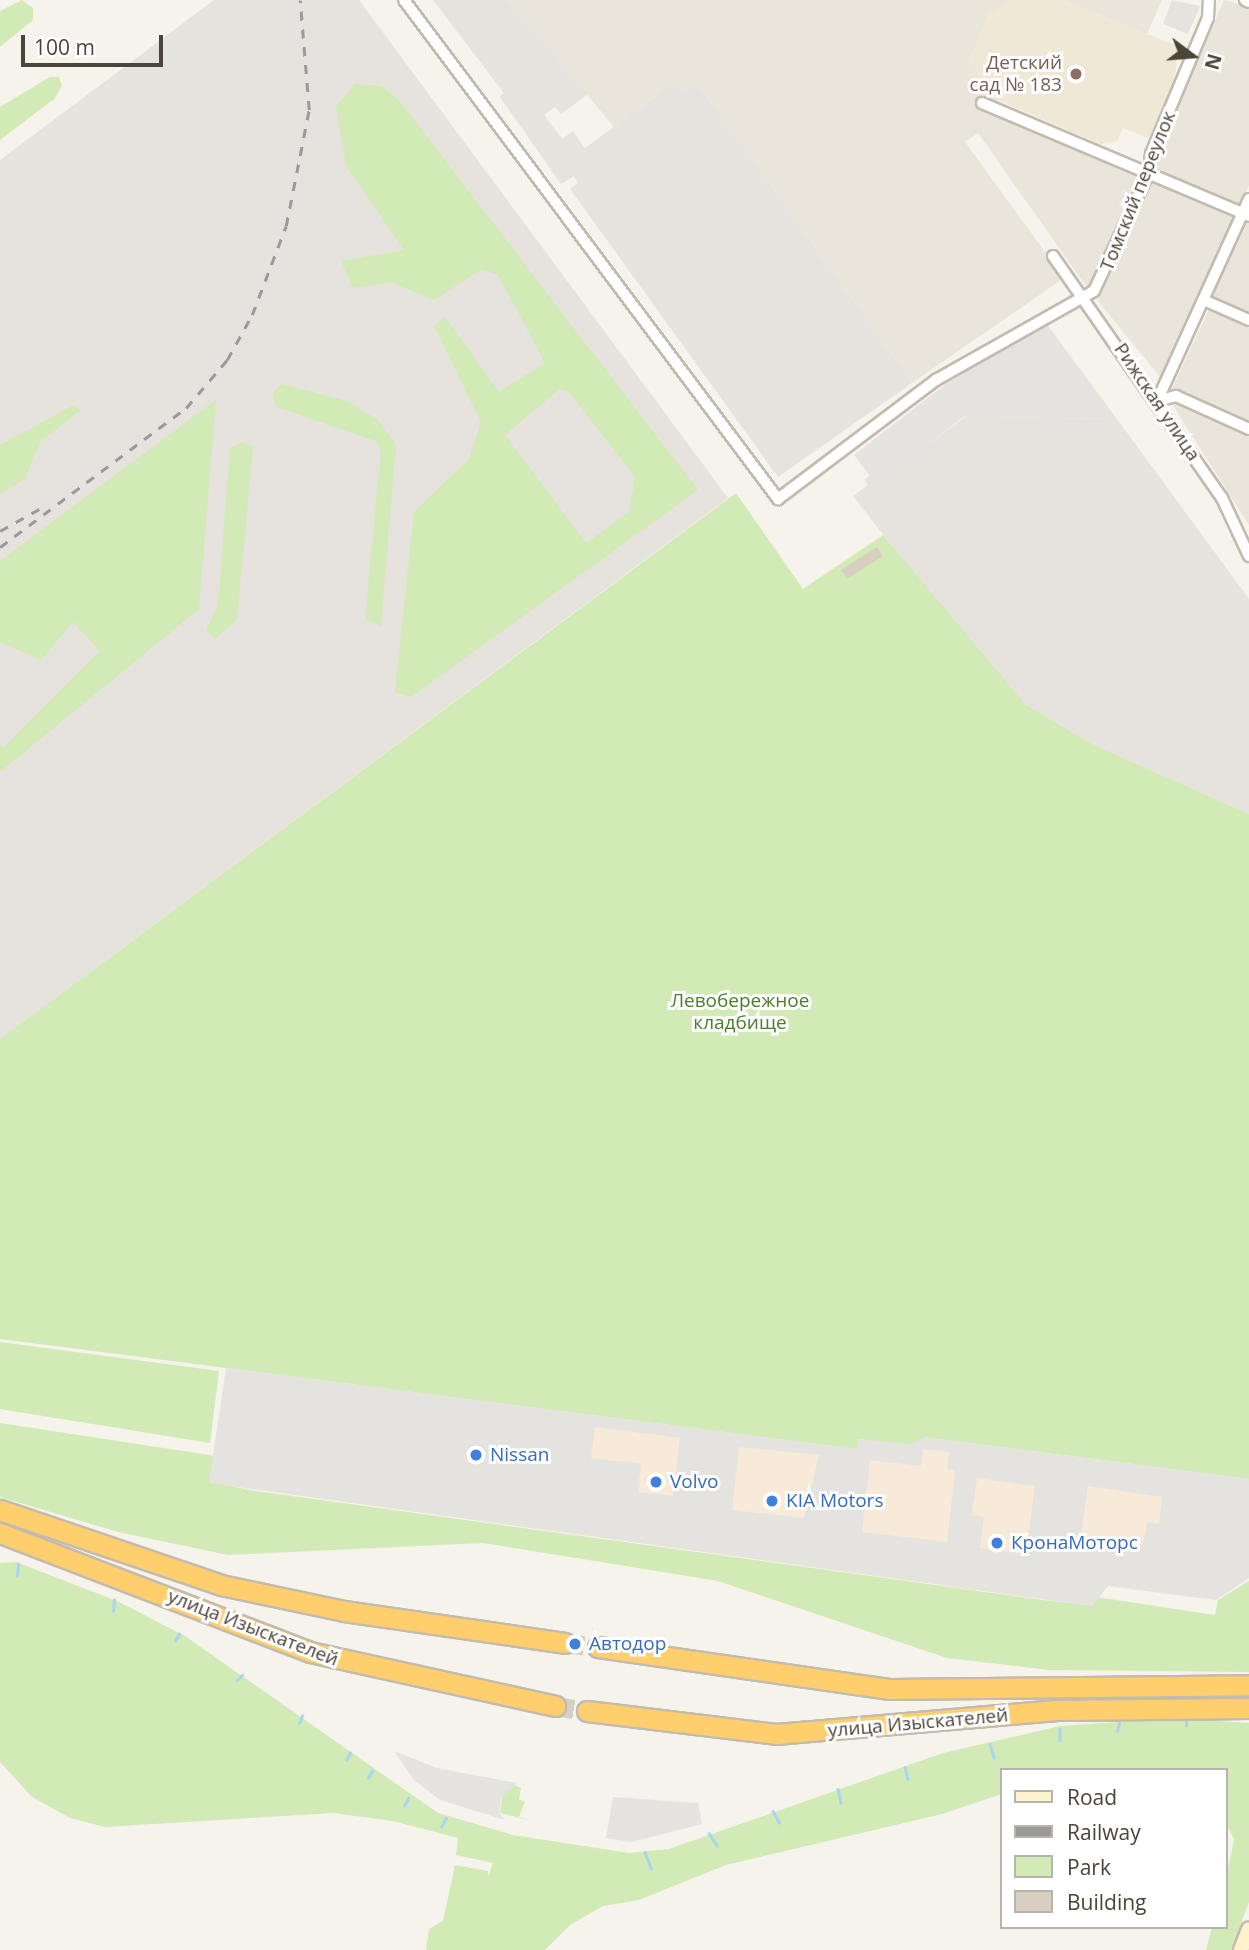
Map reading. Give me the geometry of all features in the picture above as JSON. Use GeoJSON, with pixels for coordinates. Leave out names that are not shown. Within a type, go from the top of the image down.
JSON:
{"type":"FeatureCollection","features":[{"type":"Feature","properties":{"kind":"highway","name":"улица Изыскателей"},"geometry":{"type":"LineString","coordinates":[[0,1510],[221,1585],[344,1611],[565,1643]]}},
{"type":"Feature","properties":{"kind":"highway","name":"улица Изыскателей"},"geometry":{"type":"LineString","coordinates":[[0,1533],[310,1652],[555,1706]]}},
{"type":"Feature","properties":{"kind":"highway","name":"улица Изыскателей"},"geometry":{"type":"LineString","coordinates":[[598,1647],[890,1689],[1249,1685]]}},
{"type":"Feature","properties":{"kind":"highway","name":"улица Изыскателей"},"geometry":{"type":"LineString","coordinates":[[587,1711],[776,1734],[1056,1710],[1249,1708]]}},
{"type":"Feature","properties":{"kind":"street"},"geometry":{"type":"LineString","coordinates":[[404,0],[778,499],[936,380],[1085,298]]}},
{"type":"Feature","properties":{"kind":"street","name":"Томский переулок"},"geometry":{"type":"LineString","coordinates":[[1085,298],[1101,281],[1149,172],[1208,18],[1209,0]]}},
{"type":"Feature","properties":{"kind":"street"},"geometry":{"type":"LineString","coordinates":[[982,103],[1246,214]]}},
{"type":"Feature","properties":{"kind":"street"},"geometry":{"type":"LineString","coordinates":[[1157,401],[1246,214],[1249,199]]}},
{"type":"Feature","properties":{"kind":"street","name":"Рижская улица"},"geometry":{"type":"LineString","coordinates":[[1053,256],[1157,401],[1222,498],[1249,556]]}},
{"type":"Feature","properties":{"kind":"street"},"geometry":{"type":"LineString","coordinates":[[1206,301],[1249,320]]}},
{"type":"Feature","properties":{"kind":"street"},"geometry":{"type":"LineString","coordinates":[[1157,401],[1176,396],[1249,429]]}},
{"type":"Feature","properties":{"kind":"street"},"geometry":{"type":"LineString","coordinates":[[1238,533],[1249,538]]}},
{"type":"Feature","properties":{"kind":"street"},"geometry":{"type":"LineString","coordinates":[[1241,1950],[1249,1929]]}},
{"type":"Feature","properties":{"kind":"shaded area"},"geometry":{"type":"Polygon","coordinates":[[[214,0],[359,0],[728,498],[0,1039],[0,160],[214,0]]]}},
{"type":"Feature","properties":{"kind":"shaded area"},"geometry":{"type":"Polygon","coordinates":[[[433,0],[508,0],[588,94],[561,114],[555,107],[544,115],[562,139],[573,131],[585,148],[674,83],[680,91],[698,84],[912,383],[778,477],[570,189],[578,183],[574,176],[561,184],[500,97],[504,93],[433,0]]]}},
{"type":"Feature","properties":{"kind":"shaded area"},"geometry":{"type":"Polygon","coordinates":[[[508,0],[1009,0],[988,15],[969,62],[998,100],[986,111],[1141,177],[1096,282],[1088,289],[978,133],[965,142],[1064,278],[912,383],[698,84],[680,91],[674,83],[614,127],[508,0]]]}},
{"type":"Feature","properties":{"kind":"shaded area","name":"Детский сад № 183"},"geometry":{"type":"Polygon","coordinates":[[[1009,0],[1063,0],[1177,46],[1175,85],[1153,140],[1123,128],[1117,141],[1100,144],[998,100],[969,63],[988,15],[1009,0]]]}},
{"type":"Feature","properties":{"kind":"shaded area"},"geometry":{"type":"Polygon","coordinates":[[[1063,0],[1162,0],[1147,34],[1063,0]]]}},
{"type":"Feature","properties":{"kind":"shaded area"},"geometry":{"type":"Polygon","coordinates":[[[1172,0],[1200,6],[1188,34],[1163,24],[1172,0]]]}},
{"type":"Feature","properties":{"kind":"shaded area"},"geometry":{"type":"Polygon","coordinates":[[[1224,0],[1249,7],[1249,185],[1240,204],[1152,169],[1224,0]]]}},
{"type":"Feature","properties":{"kind":"shaded area"},"geometry":{"type":"Polygon","coordinates":[[[1151,180],[1235,216],[1161,378],[1098,301],[1151,180]]]}},
{"type":"Feature","properties":{"kind":"shaded area"},"geometry":{"type":"Polygon","coordinates":[[[1247,223],[1249,224],[1249,317],[1211,300],[1247,223]]]}},
{"type":"Feature","properties":{"kind":"shaded area"},"geometry":{"type":"Polygon","coordinates":[[[1209,309],[1249,328],[1249,421],[1172,389],[1209,309]]]}},
{"type":"Feature","properties":{"kind":"shaded area"},"geometry":{"type":"Polygon","coordinates":[[[1040,326],[1048,326],[1117,419],[983,417],[983,406],[961,406],[965,416],[876,484],[854,455],[947,383],[1040,326]]]}},
{"type":"Feature","properties":{"kind":"shaded area"},"geometry":{"type":"Polygon","coordinates":[[[1174,399],[1249,432],[1249,525],[1172,404],[1174,399]]]}},
{"type":"Feature","properties":{"kind":"shaded area"},"geometry":{"type":"Polygon","coordinates":[[[960,406],[983,406],[983,417],[1117,419],[1249,599],[1249,814],[1092,744],[1025,704],[969,644],[853,496],[868,485],[864,480],[870,476],[876,483],[965,417],[960,406]]]}},
{"type":"Feature","properties":{"kind":"shaded area"},"geometry":{"type":"Polygon","coordinates":[[[226,1368],[1249,1479],[1249,1578],[1216,1600],[1108,1586],[1092,1606],[209,1483],[226,1368]]]}},
{"type":"Feature","properties":{"kind":"shaded area"},"geometry":{"type":"Polygon","coordinates":[[[226,1368],[857,1449],[858,1439],[910,1445],[924,1437],[1249,1479],[1249,1578],[1216,1600],[1108,1586],[1092,1606],[209,1483],[226,1368]],[[595,1427],[591,1458],[641,1464],[638,1492],[673,1496],[680,1438],[595,1427]],[[739,1447],[732,1510],[804,1518],[819,1455],[739,1447]],[[923,1449],[921,1466],[870,1460],[862,1532],[947,1542],[955,1470],[947,1469],[949,1452],[923,1449]],[[977,1478],[972,1515],[984,1517],[980,1548],[1026,1554],[1035,1486],[977,1478]],[[1088,1486],[1081,1536],[1143,1545],[1147,1522],[1159,1524],[1162,1497],[1088,1486]]]}},
{"type":"Feature","properties":{"kind":"shaded area"},"geometry":{"type":"Polygon","coordinates":[[[394,1751],[437,1768],[517,1783],[501,1797],[499,1813],[505,1820],[440,1800],[414,1780],[394,1751]]]}},
{"type":"Feature","properties":{"kind":"shaded area"},"geometry":{"type":"Polygon","coordinates":[[[613,1797],[698,1803],[702,1824],[632,1842],[606,1838],[613,1797]]]}},
{"type":"Feature","properties":{"kind":"green space"},"geometry":{"type":"Polygon","coordinates":[[[22,0],[33,8],[33,20],[0,47],[0,11],[22,0]]]}},
{"type":"Feature","properties":{"kind":"green space"},"geometry":{"type":"Polygon","coordinates":[[[50,77],[59,77],[62,86],[54,99],[0,140],[0,107],[50,77]]]}},
{"type":"Feature","properties":{"kind":"green space"},"geometry":{"type":"Polygon","coordinates":[[[355,84],[381,86],[398,99],[698,490],[411,697],[395,692],[414,512],[469,459],[481,422],[434,326],[445,317],[499,392],[545,363],[498,275],[482,269],[434,300],[390,282],[353,288],[341,261],[404,250],[346,166],[336,106],[355,84]],[[560,389],[505,435],[586,543],[629,512],[635,477],[569,392],[560,389]]]}},
{"type":"Feature","properties":{"kind":"green space"},"geometry":{"type":"Polygon","coordinates":[[[281,384],[347,401],[378,420],[396,444],[381,626],[365,619],[381,450],[376,441],[276,407],[273,393],[281,384]]]}},
{"type":"Feature","properties":{"kind":"green space"},"geometry":{"type":"Polygon","coordinates":[[[216,400],[199,609],[0,772],[0,744],[3,748],[100,651],[73,622],[41,660],[0,642],[0,561],[216,400]]]}},
{"type":"Feature","properties":{"kind":"green space"},"geometry":{"type":"Polygon","coordinates":[[[72,406],[81,410],[40,442],[25,479],[0,494],[0,445],[72,406]]]}},
{"type":"Feature","properties":{"kind":"green space"},"geometry":{"type":"Polygon","coordinates":[[[242,442],[253,447],[237,619],[215,639],[206,630],[218,605],[230,448],[242,442]]]}},
{"type":"Feature","properties":{"kind":"green space","name":"Левобережное кладбище"},"geometry":{"type":"Polygon","coordinates":[[[736,493],[803,589],[883,535],[1025,704],[1092,744],[1249,814],[1249,1479],[924,1437],[911,1445],[859,1439],[857,1449],[0,1339],[0,1039],[736,493]]]}},
{"type":"Feature","properties":{"kind":"green space"},"geometry":{"type":"Polygon","coordinates":[[[0,1342],[219,1371],[210,1443],[0,1409],[0,1342]]]}},
{"type":"Feature","properties":{"kind":"green space"},"geometry":{"type":"Polygon","coordinates":[[[0,1423],[216,1456],[212,1482],[249,1490],[1043,1600],[1086,1605],[1096,1597],[1215,1615],[1218,1600],[1249,1581],[1249,1672],[1049,1670],[947,1658],[718,1581],[483,1543],[228,1555],[118,1532],[0,1497],[0,1423]]]}},
{"type":"Feature","properties":{"kind":"green space"},"geometry":{"type":"Polygon","coordinates":[[[16,1562],[117,1601],[185,1636],[438,1813],[513,1835],[629,1853],[669,1849],[943,1753],[1060,1726],[1177,1718],[1249,1723],[1249,1902],[1231,1950],[1206,1950],[1211,1929],[1228,1929],[1228,1869],[1234,1839],[1228,1827],[1228,1768],[1000,1768],[1000,1795],[942,1814],[726,1865],[639,1900],[603,1906],[570,1925],[545,1950],[426,1950],[429,1929],[443,1921],[455,1865],[488,1871],[488,1877],[493,1863],[456,1855],[458,1838],[393,1821],[333,1813],[105,1827],[70,1818],[32,1797],[0,1762],[0,1563],[16,1562]]]}},
{"type":"Feature","properties":{"kind":"green space"},"geometry":{"type":"Polygon","coordinates":[[[512,1784],[521,1788],[519,1800],[525,1801],[519,1817],[532,1821],[500,1813],[502,1796],[512,1784]]]}},
{"type":"Feature","properties":{"kind":"building"},"geometry":{"type":"Polygon","coordinates":[[[877,547],[883,556],[847,579],[841,570],[877,547]]]}},
{"type":"Feature","properties":{"kind":"waterway"},"geometry":{"type":"LineString","coordinates":[[17,1576],[18,1564]]}},
{"type":"Feature","properties":{"kind":"waterway"},"geometry":{"type":"LineString","coordinates":[[113,1611],[114,1600]]}},
{"type":"Feature","properties":{"kind":"waterway"},"geometry":{"type":"LineString","coordinates":[[175,1641],[179,1634]]}},
{"type":"Feature","properties":{"kind":"waterway"},"geometry":{"type":"LineString","coordinates":[[237,1680],[242,1675]]}},
{"type":"Feature","properties":{"kind":"waterway"},"geometry":{"type":"LineString","coordinates":[[299,1723],[302,1716]]}},
{"type":"Feature","properties":{"kind":"waterway"},"geometry":{"type":"LineString","coordinates":[[1186,1716],[1186,1726]]}},
{"type":"Feature","properties":{"kind":"waterway"},"geometry":{"type":"LineString","coordinates":[[1117,1731],[1119,1723]]}},
{"type":"Feature","properties":{"kind":"waterway"},"geometry":{"type":"LineString","coordinates":[[1060,1729],[1060,1740]]}},
{"type":"Feature","properties":{"kind":"waterway"},"geometry":{"type":"LineString","coordinates":[[990,1744],[994,1757]]}},
{"type":"Feature","properties":{"kind":"waterway"},"geometry":{"type":"LineString","coordinates":[[346,1760],[350,1753]]}},
{"type":"Feature","properties":{"kind":"waterway"},"geometry":{"type":"LineString","coordinates":[[905,1767],[908,1779]]}},
{"type":"Feature","properties":{"kind":"waterway"},"geometry":{"type":"LineString","coordinates":[[368,1778],[372,1771]]}},
{"type":"Feature","properties":{"kind":"waterway"},"geometry":{"type":"LineString","coordinates":[[838,1789],[841,1803]]}},
{"type":"Feature","properties":{"kind":"waterway"},"geometry":{"type":"LineString","coordinates":[[404,1806],[408,1798]]}},
{"type":"Feature","properties":{"kind":"waterway"},"geometry":{"type":"LineString","coordinates":[[773,1811],[779,1822]]}},
{"type":"Feature","properties":{"kind":"waterway"},"geometry":{"type":"LineString","coordinates":[[441,1827],[446,1818]]}},
{"type":"Feature","properties":{"kind":"waterway"},"geometry":{"type":"LineString","coordinates":[[709,1833],[717,1846]]}},
{"type":"Feature","properties":{"kind":"waterway"},"geometry":{"type":"LineString","coordinates":[[645,1852],[651,1868]]}},
{"type":"Feature","properties":{"kind":"tunnel"},"geometry":{"type":"LineString","coordinates":[[565,1643],[598,1647]]}},
{"type":"Feature","properties":{"kind":"tunnel"},"geometry":{"type":"LineString","coordinates":[[555,1706],[587,1711]]}},
{"type":"Feature","properties":{"kind":"railway"},"geometry":{"type":"LineString","coordinates":[[0,547],[186,408],[227,360],[252,315],[286,226],[309,110],[300,0]]}},
{"type":"Feature","properties":{"kind":"railway"},"geometry":{"type":"LineString","coordinates":[[0,531],[41,508]]}},
{"type":"Feature","properties":{"kind":"place","name":"Детский сад № 183"},"geometry":{"type":"Point","coordinates":[1076,74]}},
{"type":"Feature","properties":{"kind":"place","name":"Nissan"},"geometry":{"type":"Point","coordinates":[476,1455]}},
{"type":"Feature","properties":{"kind":"place","name":"Volvo"},"geometry":{"type":"Point","coordinates":[656,1482]}},
{"type":"Feature","properties":{"kind":"place","name":"KIA Motors"},"geometry":{"type":"Point","coordinates":[772,1501]}},
{"type":"Feature","properties":{"kind":"place","name":"КронаМоторс"},"geometry":{"type":"Point","coordinates":[997,1543]}},
{"type":"Feature","properties":{"kind":"place","name":"Автодор"},"geometry":{"type":"Point","coordinates":[575,1644]}}]}
